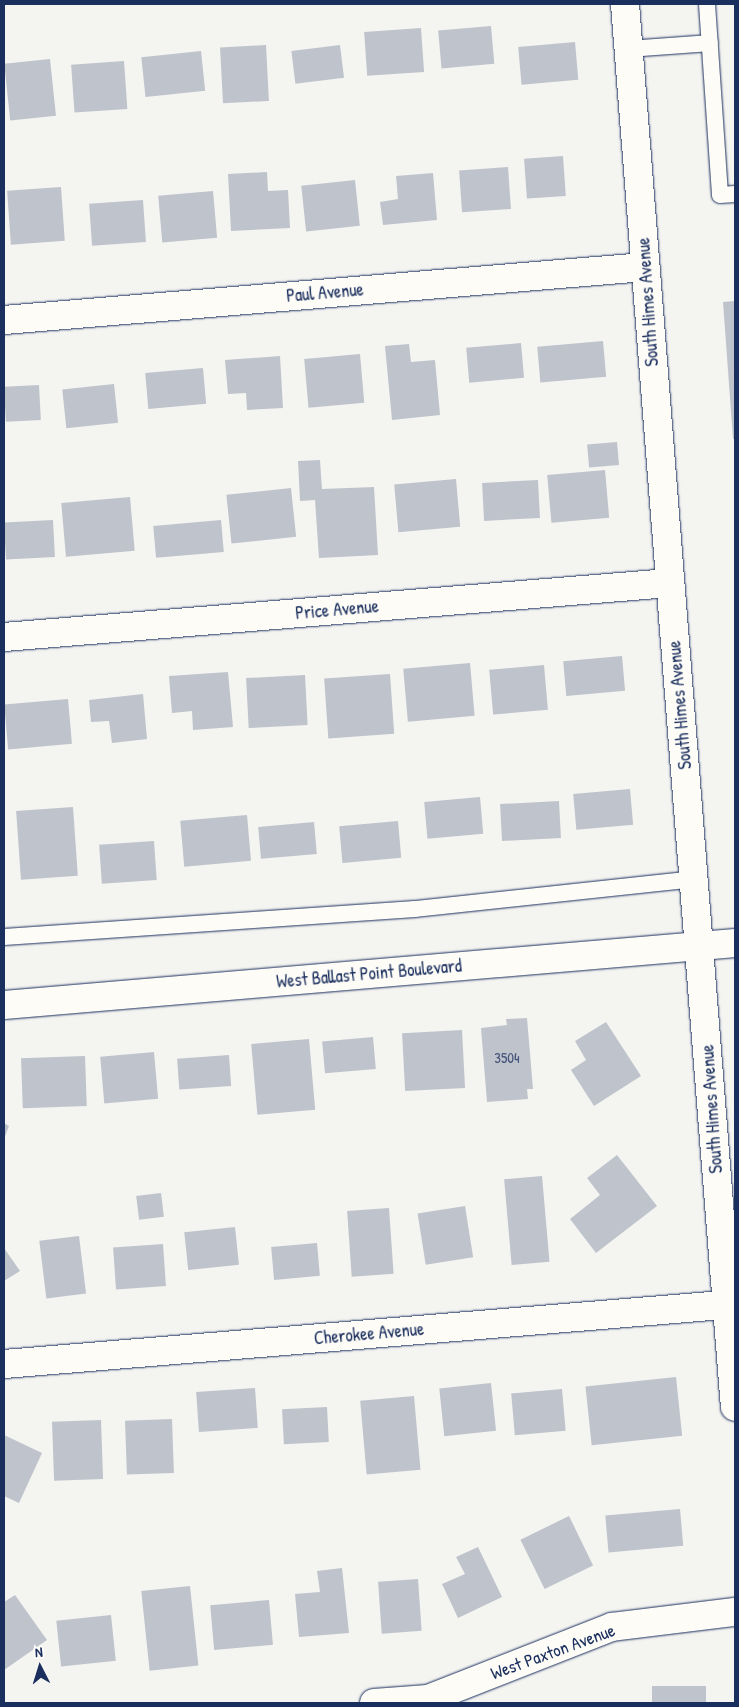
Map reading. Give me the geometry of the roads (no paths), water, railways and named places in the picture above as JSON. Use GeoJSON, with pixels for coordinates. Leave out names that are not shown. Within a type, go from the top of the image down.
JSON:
{"type":"FeatureCollection","features":[{"type":"Feature","properties":{"kind":"street","name":"South Himes Avenue"},"geometry":{"type":"LineString","coordinates":[[625,4],[699,946],[731,1304],[735,1407]]}},
{"type":"Feature","properties":{"kind":"street","name":"Paul Avenue"},"geometry":{"type":"LineString","coordinates":[[4,320],[645,266]]}},
{"type":"Feature","properties":{"kind":"street","name":"Price Avenue"},"geometry":{"type":"LineString","coordinates":[[4,637],[670,582]]}},
{"type":"Feature","properties":{"kind":"street","name":"West Ballast Point Boulevard"},"geometry":{"type":"LineString","coordinates":[[4,1005],[735,943]]}},
{"type":"Feature","properties":{"kind":"street","name":"Cherokee Avenue"},"geometry":{"type":"LineString","coordinates":[[4,1364],[731,1304]]}},
{"type":"Feature","properties":{"kind":"street","name":"West Paxton Avenue"},"geometry":{"type":"LineString","coordinates":[[374,1703],[428,1698],[612,1628],[735,1612]]}},
{"type":"Feature","properties":{"kind":"lane"},"geometry":{"type":"LineString","coordinates":[[707,4],[720,195],[735,194]]}},
{"type":"Feature","properties":{"kind":"lane"},"geometry":{"type":"LineString","coordinates":[[629,49],[710,43]]}},
{"type":"Feature","properties":{"kind":"lane"},"geometry":{"type":"LineString","coordinates":[[4,938],[415,909],[694,879]]}}]}
